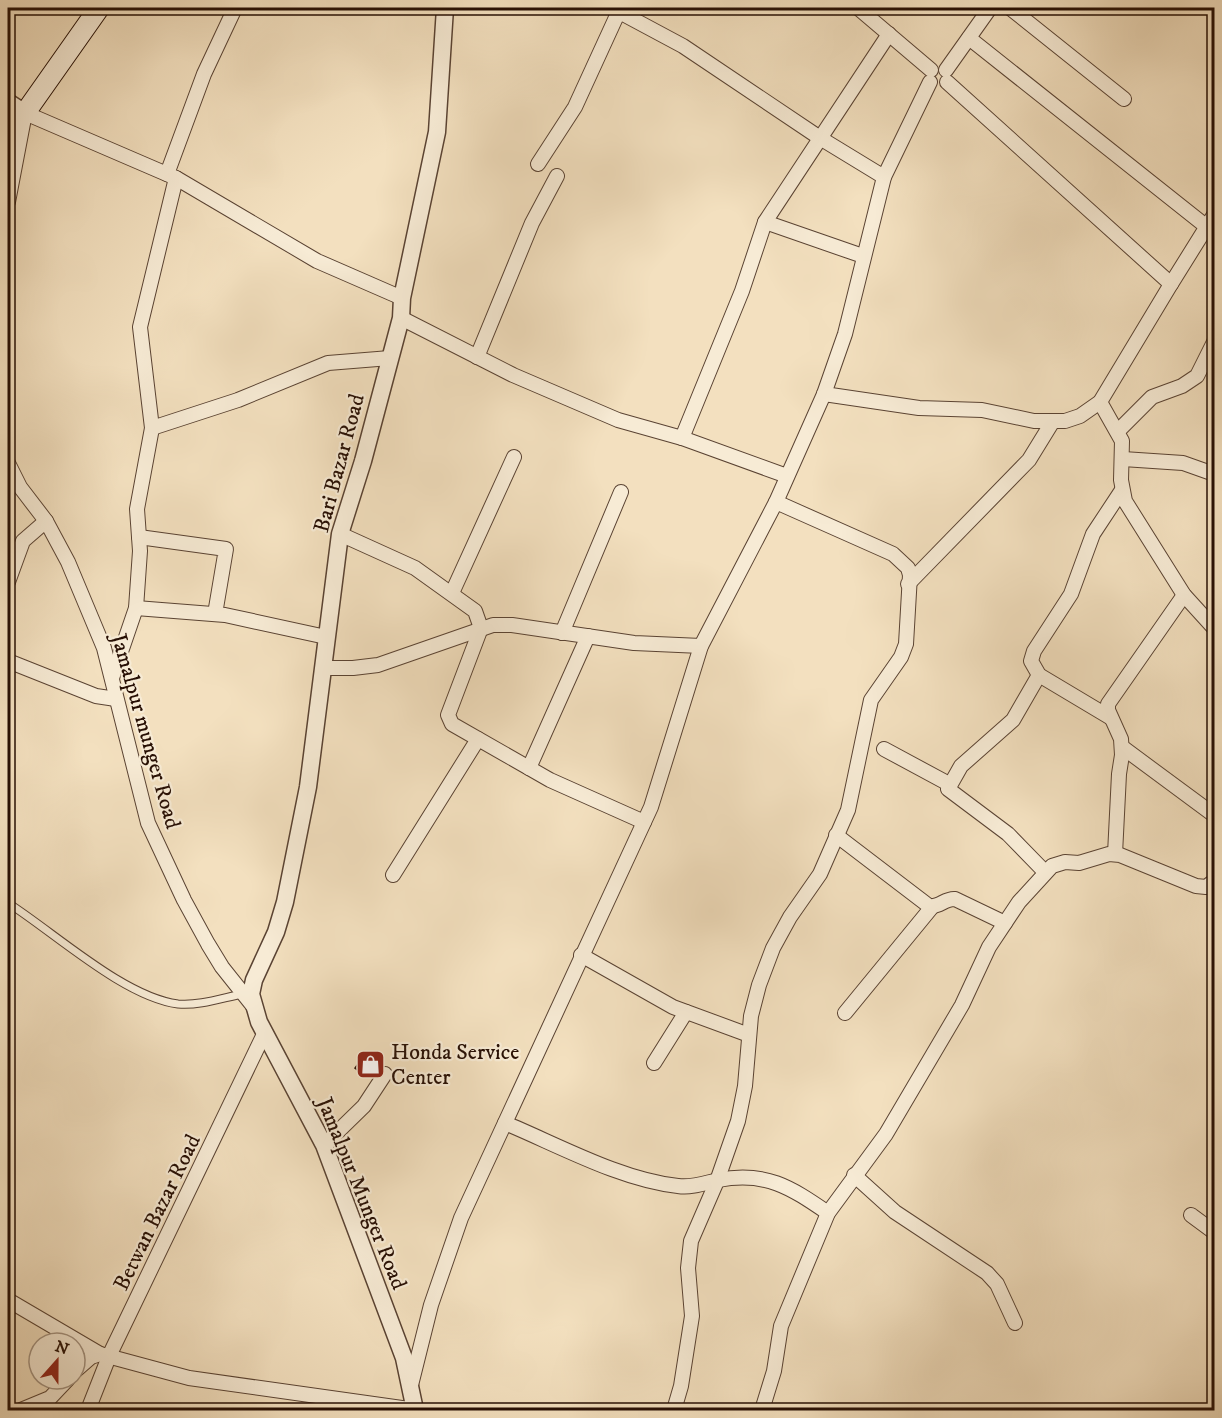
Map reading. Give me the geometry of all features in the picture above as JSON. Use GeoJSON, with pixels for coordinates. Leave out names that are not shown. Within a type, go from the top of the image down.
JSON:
{"type":"FeatureCollection","features":[{"type":"Feature","properties":{"kind":"main road"},"geometry":{"type":"LineString","coordinates":[[25,113],[99,8]]}},
{"type":"Feature","properties":{"kind":"street"},"geometry":{"type":"LineString","coordinates":[[112,678],[136,608],[139,537],[137,509],[152,428],[140,327],[171,176],[204,74],[235,8]]}},
{"type":"Feature","properties":{"kind":"street","name":"Bari Bazar Road"},"geometry":{"type":"LineString","coordinates":[[276,932],[300,829],[324,668],[340,534],[363,461],[401,318],[402,298],[437,132],[445,8]]}},
{"type":"Feature","properties":{"kind":"street"},"geometry":{"type":"LineString","coordinates":[[858,8],[889,34],[939,86],[990,8]]}},
{"type":"Feature","properties":{"kind":"street"},"geometry":{"type":"LineString","coordinates":[[1010,8],[1124,99]]}},
{"type":"Feature","properties":{"kind":"street"},"geometry":{"type":"LineString","coordinates":[[538,164],[575,108],[615,9],[683,46],[820,138],[884,177]]}},
{"type":"Feature","properties":{"kind":"street"},"geometry":{"type":"LineString","coordinates":[[682,438],[742,291],[765,222],[889,34]]}},
{"type":"Feature","properties":{"kind":"street"},"geometry":{"type":"LineString","coordinates":[[824,394],[874,404],[982,410],[1053,422],[1080,416],[1100,402],[1211,221],[969,38]]}},
{"type":"Feature","properties":{"kind":"street"},"geometry":{"type":"LineString","coordinates":[[411,1386],[445,1262],[461,1218],[644,822],[665,768],[701,646],[776,502],[824,394],[845,334],[884,177],[931,76]]}},
{"type":"Feature","properties":{"kind":"street"},"geometry":{"type":"LineString","coordinates":[[946,76],[1171,284]]}},
{"type":"Feature","properties":{"kind":"street"},"geometry":{"type":"LineString","coordinates":[[8,102],[25,113],[171,176],[317,261],[402,298]]}},
{"type":"Feature","properties":{"kind":"street"},"geometry":{"type":"LineString","coordinates":[[8,134],[25,113]]}},
{"type":"Feature","properties":{"kind":"street"},"geometry":{"type":"LineString","coordinates":[[8,202],[25,113]]}},
{"type":"Feature","properties":{"kind":"street"},"geometry":{"type":"LineString","coordinates":[[477,357],[532,223],[557,176]]}},
{"type":"Feature","properties":{"kind":"street"},"geometry":{"type":"LineString","coordinates":[[765,222],[863,256]]}},
{"type":"Feature","properties":{"kind":"street"},"geometry":{"type":"LineString","coordinates":[[401,318],[477,357],[618,420],[682,438],[787,476]]}},
{"type":"Feature","properties":{"kind":"street"},"geometry":{"type":"LineString","coordinates":[[1118,431],[1152,397],[1182,386],[1197,376],[1215,342]]}},
{"type":"Feature","properties":{"kind":"street"},"geometry":{"type":"LineString","coordinates":[[152,428],[238,400],[328,363],[349,359],[390,358]]}},
{"type":"Feature","properties":{"kind":"street"},"geometry":{"type":"LineString","coordinates":[[1100,402],[1122,441],[1122,490],[1125,501],[1184,595],[1215,628]]}},
{"type":"Feature","properties":{"kind":"street"},"geometry":{"type":"LineString","coordinates":[[908,584],[1029,460],[1053,422]]}},
{"type":"Feature","properties":{"kind":"street"},"geometry":{"type":"LineString","coordinates":[[452,593],[514,457]]}},
{"type":"Feature","properties":{"kind":"street"},"geometry":{"type":"LineString","coordinates":[[1123,459],[1183,464],[1215,474]]}},
{"type":"Feature","properties":{"kind":"street","name":"Jamalpur munger Road"},"geometry":{"type":"LineString","coordinates":[[8,463],[20,487],[46,521],[68,562],[104,648],[148,823],[189,909],[222,967],[248,1000]]}},
{"type":"Feature","properties":{"kind":"street"},"geometry":{"type":"LineString","coordinates":[[1111,718],[1039,675],[1031,661],[1034,651],[1071,594],[1093,534],[1122,490]]}},
{"type":"Feature","properties":{"kind":"street"},"geometry":{"type":"LineString","coordinates":[[562,633],[621,492]]}},
{"type":"Feature","properties":{"kind":"street"},"geometry":{"type":"LineString","coordinates":[[674,1410],[681,1386],[692,1316],[688,1269],[691,1241],[717,1181],[738,1120],[745,1086],[749,1035],[759,985],[773,948],[790,917],[820,874],[836,835],[854,789],[871,700],[893,670],[906,644],[909,618],[908,568],[893,554],[776,502]]}},
{"type":"Feature","properties":{"kind":"street"},"geometry":{"type":"LineString","coordinates":[[8,582],[23,540],[46,521]]}},
{"type":"Feature","properties":{"kind":"street"},"geometry":{"type":"LineString","coordinates":[[340,534],[396,557],[452,593],[475,611],[481,628],[447,718],[452,724],[550,780],[644,822]]}},
{"type":"Feature","properties":{"kind":"street"},"geometry":{"type":"LineString","coordinates":[[139,537],[226,549],[215,614]]}},
{"type":"Feature","properties":{"kind":"street"},"geometry":{"type":"LineString","coordinates":[[1115,854],[1122,747],[1108,710],[1111,698],[1184,595]]}},
{"type":"Feature","properties":{"kind":"street"},"geometry":{"type":"LineString","coordinates":[[136,608],[215,614],[326,637]]}},
{"type":"Feature","properties":{"kind":"street"},"geometry":{"type":"LineString","coordinates":[[324,668],[378,665],[481,628],[512,625],[634,643],[701,646]]}},
{"type":"Feature","properties":{"kind":"street"},"geometry":{"type":"LineString","coordinates":[[529,768],[588,636]]}},
{"type":"Feature","properties":{"kind":"street"},"geometry":{"type":"LineString","coordinates":[[8,662],[96,696],[116,699]]}},
{"type":"Feature","properties":{"kind":"street"},"geometry":{"type":"LineString","coordinates":[[1039,675],[1013,720],[967,760],[949,784],[949,792],[1008,834],[1045,872]]}},
{"type":"Feature","properties":{"kind":"street"},"geometry":{"type":"LineString","coordinates":[[393,875],[478,739]]}},
{"type":"Feature","properties":{"kind":"street"},"geometry":{"type":"LineString","coordinates":[[1122,747],[1215,815]]}},
{"type":"Feature","properties":{"kind":"street"},"geometry":{"type":"LineString","coordinates":[[884,749],[949,784]]}},
{"type":"Feature","properties":{"kind":"street"},"geometry":{"type":"LineString","coordinates":[[836,835],[932,907]]}},
{"type":"Feature","properties":{"kind":"street"},"geometry":{"type":"LineString","coordinates":[[762,1410],[774,1371],[781,1326],[828,1213],[886,1134],[962,1005],[989,947],[1045,872],[1065,862],[1079,863],[1115,854],[1196,886],[1206,887],[1215,881]]}},
{"type":"Feature","properties":{"kind":"street"},"geometry":{"type":"LineString","coordinates":[[845,1013],[932,907],[952,899],[1005,923]]}},
{"type":"Feature","properties":{"kind":"street","name":"Jamalpur Munger Road"},"geometry":{"type":"LineString","coordinates":[[276,932],[254,980],[248,1000],[324,1145],[404,1358],[415,1410]]}},
{"type":"Feature","properties":{"kind":"street"},"geometry":{"type":"LineString","coordinates":[[581,955],[646,994],[686,1012],[749,1035]]}},
{"type":"Feature","properties":{"kind":"street"},"geometry":{"type":"LineString","coordinates":[[654,1063],[686,1012]]}},
{"type":"Feature","properties":{"kind":"street","name":"Betwan Bazar Road"},"geometry":{"type":"LineString","coordinates":[[88,1410],[105,1354],[265,1032]]}},
{"type":"Feature","properties":{"kind":"street"},"geometry":{"type":"LineString","coordinates":[[324,1145],[364,1107],[385,1074]]}},
{"type":"Feature","properties":{"kind":"street"},"geometry":{"type":"LineString","coordinates":[[505,1123],[585,1157],[652,1181],[679,1186],[703,1185],[747,1176],[780,1182],[828,1213]]}},
{"type":"Feature","properties":{"kind":"street"},"geometry":{"type":"LineString","coordinates":[[854,1175],[895,1212],[987,1273],[996,1284],[1015,1323]]}},
{"type":"Feature","properties":{"kind":"street"},"geometry":{"type":"LineString","coordinates":[[1191,1215],[1215,1232]]}},
{"type":"Feature","properties":{"kind":"street"},"geometry":{"type":"LineString","coordinates":[[8,1300],[105,1354],[156,1371],[189,1378],[415,1410]]}},
{"type":"Feature","properties":{"kind":"street"},"geometry":{"type":"LineString","coordinates":[[87,1360],[91,1357],[105,1354]]}},
{"type":"Feature","properties":{"kind":"street"},"geometry":{"type":"LineString","coordinates":[[21,1410],[50,1398],[57,1391]]}},
{"type":"Feature","properties":{"kind":"street"},"geometry":{"type":"LineString","coordinates":[[51,1410],[61,1391]]}},
{"type":"Feature","properties":{"kind":"lane"},"geometry":{"type":"LineString","coordinates":[[8,903],[121,980],[151,996],[179,1004],[248,1000]]}},
{"type":"Feature","properties":{"kind":"building","name":"Honda Service Center"},"geometry":{"type":"Polygon","coordinates":[[[366,1053],[382,1066],[374,1074],[369,1070],[365,1076],[355,1068],[366,1053]]]}},
{"type":"Feature","properties":{"kind":"place","name":"Honda Service Center"},"geometry":{"type":"Point","coordinates":[370,1064]}}]}
